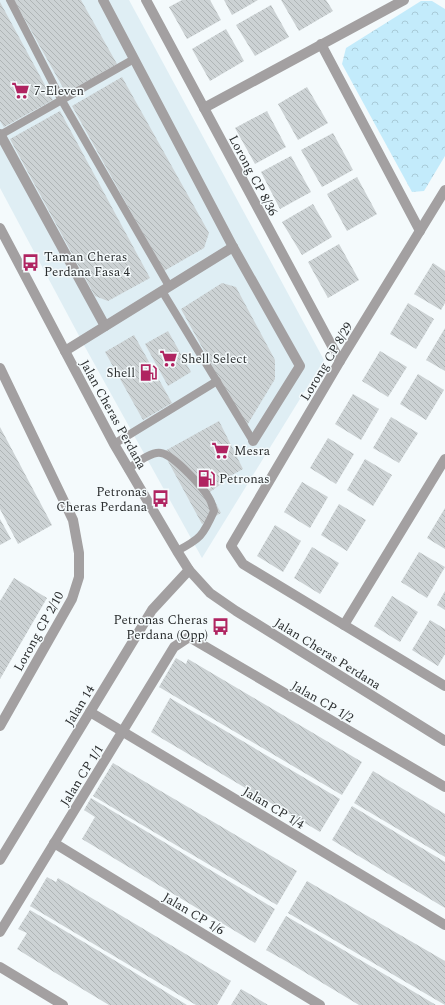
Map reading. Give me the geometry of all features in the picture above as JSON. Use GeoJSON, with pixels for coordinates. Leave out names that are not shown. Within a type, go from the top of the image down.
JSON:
{"type":"FeatureCollection","features":[{"type":"Feature","properties":{"kind":"street"},"geometry":{"type":"LineString","coordinates":[[104,0],[233,247],[300,366],[253,440]]}},
{"type":"Feature","properties":{"kind":"street","name":"Lorong CP 8/36"},"geometry":{"type":"LineString","coordinates":[[146,0],[340,361]]}},
{"type":"Feature","properties":{"kind":"street"},"geometry":{"type":"LineString","coordinates":[[204,108],[404,0]]}},
{"type":"Feature","properties":{"kind":"street"},"geometry":{"type":"LineString","coordinates":[[321,44],[420,231]]}},
{"type":"Feature","properties":{"kind":"street"},"geometry":{"type":"LineString","coordinates":[[0,134],[105,326]]}},
{"type":"Feature","properties":{"kind":"street","name":"Lorong CP 8/29"},"geometry":{"type":"LineString","coordinates":[[344,625],[243,564],[231,546],[340,361],[445,190]]}},
{"type":"Feature","properties":{"kind":"street","name":"Jalan Cheras Perdana"},"geometry":{"type":"LineString","coordinates":[[0,228],[114,444],[189,570],[210,592],[236,611],[445,741]]}},
{"type":"Feature","properties":{"kind":"street"},"geometry":{"type":"LineString","coordinates":[[65,351],[233,247]]}},
{"type":"Feature","properties":{"kind":"street","name":"Lorong CP 2/10"},"geometry":{"type":"LineString","coordinates":[[0,368],[73,520],[79,552],[78,577],[72,599],[0,726]]}},
{"type":"Feature","properties":{"kind":"street"},"geometry":{"type":"LineString","coordinates":[[445,458],[344,625],[445,686]]}},
{"type":"Feature","properties":{"kind":"street","name":"Jalan 14"},"geometry":{"type":"LineString","coordinates":[[0,860],[152,610],[189,570]]}},
{"type":"Feature","properties":{"kind":"street","name":"Jalan CP 1/1"},"geometry":{"type":"LineString","coordinates":[[0,932],[174,647],[189,637]]}},
{"type":"Feature","properties":{"kind":"street","name":"Jalan CP 1/2"},"geometry":{"type":"LineString","coordinates":[[189,637],[445,787]]}},
{"type":"Feature","properties":{"kind":"street","name":"Jalan CP 1/4"},"geometry":{"type":"LineString","coordinates":[[90,712],[445,925]]}},
{"type":"Feature","properties":{"kind":"street","name":"Jalan CP 1/6"},"geometry":{"type":"LineString","coordinates":[[54,843],[320,1005]]}},
{"type":"Feature","properties":{"kind":"street"},"geometry":{"type":"LineString","coordinates":[[0,967],[63,1005]]}},
{"type":"Feature","properties":{"kind":"lane"},"geometry":{"type":"LineString","coordinates":[[10,0],[61,99],[217,381],[253,440]]}},
{"type":"Feature","properties":{"kind":"lane"},"geometry":{"type":"LineString","coordinates":[[0,134],[134,59]]}},
{"type":"Feature","properties":{"kind":"lane"},"geometry":{"type":"LineString","coordinates":[[114,444],[217,381]]}},
{"type":"Feature","properties":{"kind":"lane"},"geometry":{"type":"LineString","coordinates":[[128,469],[150,455],[161,453],[169,456],[190,475],[211,501],[214,511],[208,526],[200,537],[177,551]]}},
{"type":"Feature","properties":{"kind":"shaded area"},"geometry":{"type":"Polygon","coordinates":[[[0,0],[129,0],[324,360],[202,558],[85,347],[0,188],[0,0]]]}},
{"type":"Feature","properties":{"kind":"green space"},"geometry":{"type":"Polygon","coordinates":[[[421,1],[432,1],[445,9],[445,156],[424,191],[412,192],[342,64],[346,48],[421,1]]]}},
{"type":"Feature","properties":{"kind":"building"},"geometry":{"type":"Polygon","coordinates":[[[14,0],[81,0],[117,64],[66,93],[14,0]]]}},
{"type":"Feature","properties":{"kind":"building"},"geometry":{"type":"Polygon","coordinates":[[[182,0],[210,0],[221,20],[187,39],[169,7],[182,0]]]}},
{"type":"Feature","properties":{"kind":"building"},"geometry":{"type":"Polygon","coordinates":[[[224,0],[258,0],[232,15],[224,0]]]}},
{"type":"Feature","properties":{"kind":"building"},"geometry":{"type":"Polygon","coordinates":[[[281,0],[326,0],[333,11],[299,31],[281,0]]]}},
{"type":"Feature","properties":{"kind":"building"},"geometry":{"type":"Polygon","coordinates":[[[0,2],[53,100],[4,127],[0,121],[0,2]]]}},
{"type":"Feature","properties":{"kind":"building"},"geometry":{"type":"Polygon","coordinates":[[[271,5],[289,37],[255,56],[236,25],[271,5]]]}},
{"type":"Feature","properties":{"kind":"building"},"geometry":{"type":"Polygon","coordinates":[[[226,29],[244,61],[210,81],[192,49],[226,29]]]}},
{"type":"Feature","properties":{"kind":"building"},"geometry":{"type":"Polygon","coordinates":[[[122,77],[209,233],[204,248],[164,271],[72,106],[122,77]]]}},
{"type":"Feature","properties":{"kind":"building"},"geometry":{"type":"Polygon","coordinates":[[[307,87],[328,123],[298,140],[278,104],[307,87]]]}},
{"type":"Feature","properties":{"kind":"building"},"geometry":{"type":"Polygon","coordinates":[[[60,111],[150,278],[108,301],[95,296],[10,139],[60,111]]]}},
{"type":"Feature","properties":{"kind":"building"},"geometry":{"type":"Polygon","coordinates":[[[267,111],[286,147],[255,164],[235,128],[267,111]]]}},
{"type":"Feature","properties":{"kind":"building"},"geometry":{"type":"Polygon","coordinates":[[[333,133],[353,170],[322,187],[301,150],[333,133]]]}},
{"type":"Feature","properties":{"kind":"building"},"geometry":{"type":"Polygon","coordinates":[[[291,156],[311,192],[280,209],[261,172],[291,156]]]}},
{"type":"Feature","properties":{"kind":"building"},"geometry":{"type":"Polygon","coordinates":[[[357,177],[377,214],[347,231],[327,194],[357,177]]]}},
{"type":"Feature","properties":{"kind":"building"},"geometry":{"type":"Polygon","coordinates":[[[313,204],[332,237],[302,255],[282,222],[313,204]]]}},
{"type":"Feature","properties":{"kind":"building"},"geometry":{"type":"Polygon","coordinates":[[[339,244],[359,280],[328,298],[308,262],[339,244]]]}},
{"type":"Feature","properties":{"kind":"building"},"geometry":{"type":"Polygon","coordinates":[[[433,263],[445,271],[445,303],[441,310],[414,294],[433,263]]]}},
{"type":"Feature","properties":{"kind":"building"},"geometry":{"type":"Polygon","coordinates":[[[222,283],[236,287],[275,360],[275,379],[246,427],[181,309],[222,283]]]}},
{"type":"Feature","properties":{"kind":"building"},"geometry":{"type":"Polygon","coordinates":[[[408,303],[434,319],[416,349],[390,334],[408,303]]]}},
{"type":"Feature","properties":{"kind":"building"},"geometry":{"type":"Polygon","coordinates":[[[445,328],[445,371],[426,360],[445,328]]]}},
{"type":"Feature","properties":{"kind":"building","name":"Shell Select"},"geometry":{"type":"Polygon","coordinates":[[[168,331],[191,372],[168,386],[145,344],[168,331]]]}},
{"type":"Feature","properties":{"kind":"building"},"geometry":{"type":"Polygon","coordinates":[[[134,335],[172,403],[143,420],[105,352],[134,335]]]}},
{"type":"Feature","properties":{"kind":"building"},"geometry":{"type":"Polygon","coordinates":[[[380,351],[407,367],[388,397],[362,381],[380,351]]]}},
{"type":"Feature","properties":{"kind":"building"},"geometry":{"type":"Polygon","coordinates":[[[418,374],[444,390],[426,420],[400,404],[418,374]]]}},
{"type":"Feature","properties":{"kind":"building"},"geometry":{"type":"Polygon","coordinates":[[[353,394],[379,409],[361,440],[335,424],[353,394]]]}},
{"type":"Feature","properties":{"kind":"building"},"geometry":{"type":"Polygon","coordinates":[[[391,417],[418,433],[399,463],[373,448],[391,417]]]}},
{"type":"Feature","properties":{"kind":"building"},"geometry":{"type":"Polygon","coordinates":[[[219,421],[243,469],[223,480],[224,482],[210,492],[221,513],[202,524],[163,452],[219,421]]]}},
{"type":"Feature","properties":{"kind":"building"},"geometry":{"type":"Polygon","coordinates":[[[0,427],[52,525],[18,544],[0,509],[0,427]]]}},
{"type":"Feature","properties":{"kind":"building"},"geometry":{"type":"Polygon","coordinates":[[[328,438],[354,454],[336,484],[310,468],[328,438]]]}},
{"type":"Feature","properties":{"kind":"building"},"geometry":{"type":"Polygon","coordinates":[[[365,459],[392,475],[373,506],[347,490],[365,459]]]}},
{"type":"Feature","properties":{"kind":"building"},"geometry":{"type":"Polygon","coordinates":[[[302,482],[328,497],[310,528],[284,512],[302,482]]]}},
{"type":"Feature","properties":{"kind":"building"},"geometry":{"type":"Polygon","coordinates":[[[339,504],[366,520],[347,551],[321,535],[339,504]]]}},
{"type":"Feature","properties":{"kind":"building"},"geometry":{"type":"Polygon","coordinates":[[[445,508],[445,549],[427,538],[445,508]]]}},
{"type":"Feature","properties":{"kind":"building"},"geometry":{"type":"Polygon","coordinates":[[[0,519],[11,539],[0,545],[0,519]]]}},
{"type":"Feature","properties":{"kind":"building"},"geometry":{"type":"Polygon","coordinates":[[[275,525],[301,541],[283,572],[257,556],[275,525]]]}},
{"type":"Feature","properties":{"kind":"building"},"geometry":{"type":"Polygon","coordinates":[[[312,547],[339,563],[320,594],[294,578],[312,547]]]}},
{"type":"Feature","properties":{"kind":"building"},"geometry":{"type":"Polygon","coordinates":[[[419,552],[445,567],[427,598],[401,582],[419,552]]]}},
{"type":"Feature","properties":{"kind":"building"},"geometry":{"type":"Polygon","coordinates":[[[14,578],[47,598],[0,679],[0,601],[14,578]]]}},
{"type":"Feature","properties":{"kind":"building"},"geometry":{"type":"Polygon","coordinates":[[[445,591],[445,610],[437,605],[445,591]]]}},
{"type":"Feature","properties":{"kind":"building"},"geometry":{"type":"Polygon","coordinates":[[[392,596],[418,612],[400,642],[374,626],[392,596]]]}},
{"type":"Feature","properties":{"kind":"building"},"geometry":{"type":"Polygon","coordinates":[[[430,620],[445,629],[445,654],[438,666],[412,650],[430,620]]]}},
{"type":"Feature","properties":{"kind":"building"},"geometry":{"type":"Polygon","coordinates":[[[176,658],[186,664],[188,659],[362,762],[342,795],[159,687],[176,658]]]}},
{"type":"Feature","properties":{"kind":"building"},"geometry":{"type":"Polygon","coordinates":[[[170,698],[340,799],[320,832],[151,732],[170,698]]]}},
{"type":"Feature","properties":{"kind":"building"},"geometry":{"type":"Polygon","coordinates":[[[113,763],[297,871],[277,905],[93,796],[113,763]]]}},
{"type":"Feature","properties":{"kind":"building"},"geometry":{"type":"Polygon","coordinates":[[[373,771],[445,814],[445,857],[354,803],[373,771]]]}},
{"type":"Feature","properties":{"kind":"building"},"geometry":{"type":"Polygon","coordinates":[[[91,798],[275,909],[255,943],[82,839],[95,817],[84,810],[91,798]]]}},
{"type":"Feature","properties":{"kind":"building"},"geometry":{"type":"Polygon","coordinates":[[[352,806],[445,862],[445,908],[332,840],[352,806]]]}},
{"type":"Feature","properties":{"kind":"building"},"geometry":{"type":"Polygon","coordinates":[[[47,877],[56,882],[58,878],[231,981],[217,1005],[196,1005],[30,906],[47,877]]]}},
{"type":"Feature","properties":{"kind":"building"},"geometry":{"type":"Polygon","coordinates":[[[307,881],[445,961],[445,1005],[288,913],[307,881]]]}},
{"type":"Feature","properties":{"kind":"building"},"geometry":{"type":"Polygon","coordinates":[[[30,910],[187,1005],[109,1005],[54,972],[17,949],[27,933],[18,929],[30,910]]]}},
{"type":"Feature","properties":{"kind":"building"},"geometry":{"type":"Polygon","coordinates":[[[286,916],[436,1005],[359,1005],[266,950],[286,916]]]}},
{"type":"Feature","properties":{"kind":"building"},"geometry":{"type":"Polygon","coordinates":[[[241,989],[253,996],[268,1005],[231,1005],[241,989]]]}},
{"type":"Feature","properties":{"kind":"place","name":"7-Eleven"},"geometry":{"type":"Point","coordinates":[21,90]}},
{"type":"Feature","properties":{"kind":"place","name":"Taman Cheras Perdana Fasa 4"},"geometry":{"type":"Point","coordinates":[31,263]}},
{"type":"Feature","properties":{"kind":"place","name":"Shell Select"},"geometry":{"type":"Point","coordinates":[168,358]}},
{"type":"Feature","properties":{"kind":"place","name":"Shell"},"geometry":{"type":"Point","coordinates":[148,372]}},
{"type":"Feature","properties":{"kind":"place","name":"Mesra"},"geometry":{"type":"Point","coordinates":[221,450]}},
{"type":"Feature","properties":{"kind":"place","name":"Petronas"},"geometry":{"type":"Point","coordinates":[206,478]}},
{"type":"Feature","properties":{"kind":"place","name":"Petronas Cheras Perdana"},"geometry":{"type":"Point","coordinates":[160,498]}},
{"type":"Feature","properties":{"kind":"place","name":"Petronas Cheras Perdana (Opp)"},"geometry":{"type":"Point","coordinates":[221,626]}}]}
